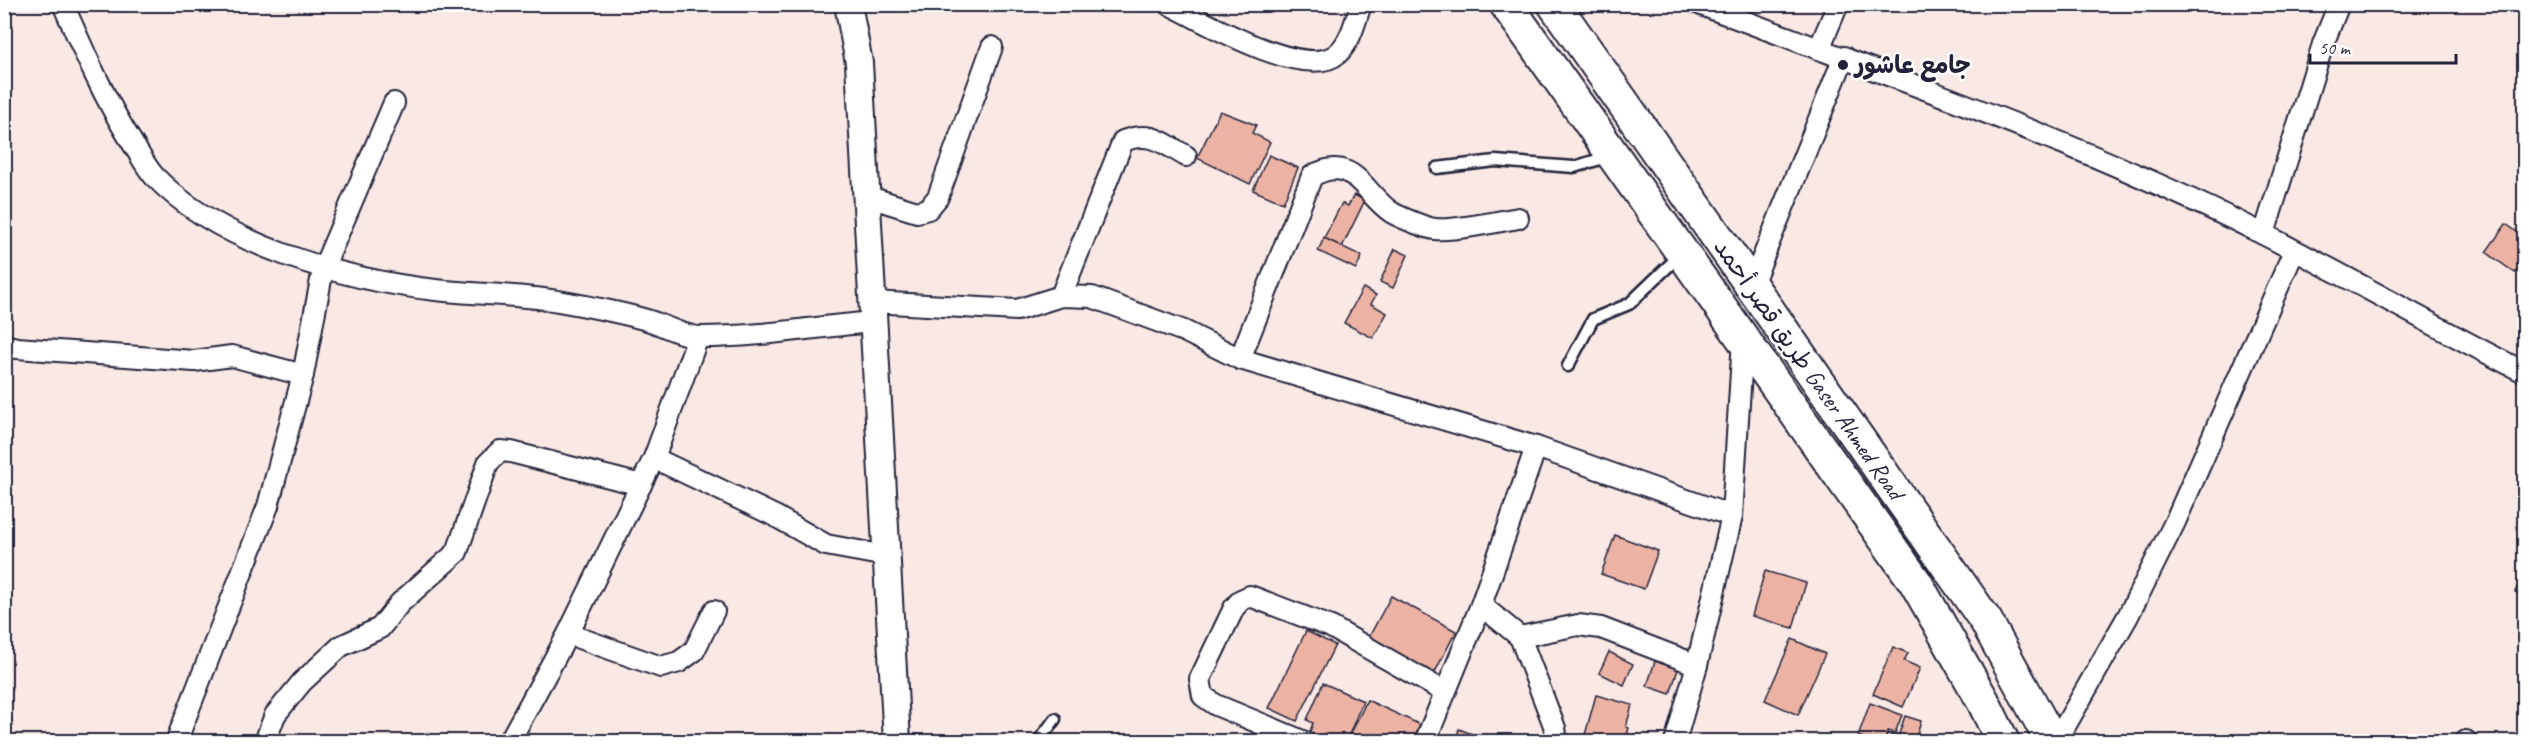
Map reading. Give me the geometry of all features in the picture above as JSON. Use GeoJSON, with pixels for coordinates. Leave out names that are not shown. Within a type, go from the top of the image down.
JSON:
{"type":"FeatureCollection","features":[{"type":"Feature","properties":{"kind":"main road","name":"طريق قصر أحمد Gaser Ahmed Road"},"geometry":{"type":"LineString","coordinates":[[1506,4],[1916,583],[2003,741]]}},
{"type":"Feature","properties":{"kind":"main road","name":"طريق قصر أحمد Gaser Ahmed Road"},"geometry":{"type":"LineString","coordinates":[[1554,4],[1986,621],[2054,741]]}},
{"type":"Feature","properties":{"kind":"street"},"geometry":{"type":"LineString","coordinates":[[63,4],[96,77],[126,133],[153,175],[179,198],[210,219],[278,252],[323,269],[369,281],[435,290],[553,300],[617,311],[698,337],[744,335],[872,312],[1017,310],[1061,296],[1092,297],[1184,331],[1240,359],[1536,447],[1732,516]]}},
{"type":"Feature","properties":{"kind":"street"},"geometry":{"type":"LineString","coordinates":[[848,4],[859,63],[897,741]]}},
{"type":"Feature","properties":{"kind":"street"},"geometry":{"type":"LineString","coordinates":[[1169,4],[1263,51],[1316,63],[1335,56],[1347,42],[1361,4]]}},
{"type":"Feature","properties":{"kind":"street"},"geometry":{"type":"LineString","coordinates":[[1699,4],[1844,57],[2136,175],[2264,234],[2524,372]]}},
{"type":"Feature","properties":{"kind":"street"},"geometry":{"type":"LineString","coordinates":[[1819,49],[1839,4]]}},
{"type":"Feature","properties":{"kind":"street"},"geometry":{"type":"LineString","coordinates":[[2264,234],[2324,44],[2339,4]]}},
{"type":"Feature","properties":{"kind":"street"},"geometry":{"type":"LineString","coordinates":[[866,195],[917,212],[928,208],[938,197],[992,47]]}},
{"type":"Feature","properties":{"kind":"street"},"geometry":{"type":"LineString","coordinates":[[1751,287],[1844,57]]}},
{"type":"Feature","properties":{"kind":"street"},"geometry":{"type":"LineString","coordinates":[[176,741],[268,506],[303,375],[323,269],[394,103]]}},
{"type":"Feature","properties":{"kind":"street"},"geometry":{"type":"LineString","coordinates":[[1061,296],[1123,141],[1135,136],[1151,136],[1186,156]]}},
{"type":"Feature","properties":{"kind":"street"},"geometry":{"type":"LineString","coordinates":[[1240,359],[1312,176],[1324,169],[1342,169],[1366,186],[1391,212],[1434,229],[1518,219]]}},
{"type":"Feature","properties":{"kind":"street"},"geometry":{"type":"LineString","coordinates":[[2054,741],[2128,616],[2175,522],[2294,251]]}},
{"type":"Feature","properties":{"kind":"street"},"geometry":{"type":"LineString","coordinates":[[509,741],[568,634],[654,458],[698,337]]}},
{"type":"Feature","properties":{"kind":"street"},"geometry":{"type":"LineString","coordinates":[[1675,741],[1697,665],[1732,516],[1743,339]]}},
{"type":"Feature","properties":{"kind":"street"},"geometry":{"type":"LineString","coordinates":[[4,345],[17,348],[194,361],[232,356],[303,375]]}},
{"type":"Feature","properties":{"kind":"street"},"geometry":{"type":"LineString","coordinates":[[1425,741],[1481,605],[1536,447]]}},
{"type":"Feature","properties":{"kind":"street"},"geometry":{"type":"LineString","coordinates":[[265,741],[275,715],[302,682],[341,646],[380,628],[400,603],[457,552],[489,463],[500,451],[641,485]]}},
{"type":"Feature","properties":{"kind":"street"},"geometry":{"type":"LineString","coordinates":[[654,458],[775,516],[826,545],[886,556]]}},
{"type":"Feature","properties":{"kind":"street"},"geometry":{"type":"LineString","coordinates":[[1305,741],[1216,705],[1203,696],[1200,679],[1234,608],[1241,600],[1250,596],[1331,627],[1445,692]]}},
{"type":"Feature","properties":{"kind":"street"},"geometry":{"type":"LineString","coordinates":[[1481,605],[1520,637],[1555,728],[1557,741]]}},
{"type":"Feature","properties":{"kind":"street"},"geometry":{"type":"LineString","coordinates":[[568,634],[661,667],[680,662],[694,651],[714,611]]}},
{"type":"Feature","properties":{"kind":"street"},"geometry":{"type":"LineString","coordinates":[[1520,637],[1578,625],[1601,628],[1697,665]]}},
{"type":"Feature","properties":{"kind":"lane"},"geometry":{"type":"LineString","coordinates":[[1437,168],[1495,161],[1575,167],[1613,155]]}},
{"type":"Feature","properties":{"kind":"lane"},"geometry":{"type":"LineString","coordinates":[[1568,366],[1593,318],[1629,304],[1682,253]]}},
{"type":"Feature","properties":{"kind":"lane"},"geometry":{"type":"LineString","coordinates":[[1038,741],[1055,719]]}},
{"type":"Feature","properties":{"kind":"building"},"geometry":{"type":"Polygon","coordinates":[[[1220,111],[1256,125],[1252,133],[1270,142],[1250,184],[1197,158],[1220,111]]]}},
{"type":"Feature","properties":{"kind":"building"},"geometry":{"type":"Polygon","coordinates":[[[1269,155],[1298,168],[1283,203],[1253,190],[1269,155]]]}},
{"type":"Feature","properties":{"kind":"building"},"geometry":{"type":"Polygon","coordinates":[[[1354,195],[1365,200],[1342,247],[1324,238],[1342,203],[1348,206],[1354,195]]]}},
{"type":"Feature","properties":{"kind":"building"},"geometry":{"type":"Polygon","coordinates":[[[2506,224],[2524,237],[2524,264],[2515,273],[2486,252],[2506,224]]]}},
{"type":"Feature","properties":{"kind":"building"},"geometry":{"type":"Polygon","coordinates":[[[1324,238],[1362,256],[1356,269],[1318,251],[1324,238]]]}},
{"type":"Feature","properties":{"kind":"building"},"geometry":{"type":"Polygon","coordinates":[[[1395,249],[1408,255],[1393,288],[1380,282],[1395,249]]]}},
{"type":"Feature","properties":{"kind":"building"},"geometry":{"type":"Polygon","coordinates":[[[1363,288],[1376,295],[1371,304],[1387,313],[1373,338],[1344,323],[1363,288]]]}},
{"type":"Feature","properties":{"kind":"building"},"geometry":{"type":"Polygon","coordinates":[[[1615,535],[1658,551],[1644,589],[1601,574],[1615,535]]]}},
{"type":"Feature","properties":{"kind":"building"},"geometry":{"type":"Polygon","coordinates":[[[1765,571],[1806,583],[1793,628],[1752,616],[1765,571]]]}},
{"type":"Feature","properties":{"kind":"building"},"geometry":{"type":"Polygon","coordinates":[[[2524,573],[2524,596],[2515,592],[2524,573]]]}},
{"type":"Feature","properties":{"kind":"building"},"geometry":{"type":"Polygon","coordinates":[[[1391,596],[1456,631],[1434,674],[1368,639],[1391,596]]]}},
{"type":"Feature","properties":{"kind":"building"},"geometry":{"type":"Polygon","coordinates":[[[1306,631],[1335,645],[1297,721],[1269,708],[1306,631]]]}},
{"type":"Feature","properties":{"kind":"building"},"geometry":{"type":"Polygon","coordinates":[[[1792,639],[1825,654],[1798,715],[1765,700],[1792,639]]]}},
{"type":"Feature","properties":{"kind":"building"},"geometry":{"type":"Polygon","coordinates":[[[1893,647],[1908,653],[1904,661],[1920,668],[1903,707],[1873,694],[1893,647]]]}},
{"type":"Feature","properties":{"kind":"building"},"geometry":{"type":"Polygon","coordinates":[[[1609,652],[1633,664],[1624,685],[1599,673],[1609,652]]]}},
{"type":"Feature","properties":{"kind":"building"},"geometry":{"type":"Polygon","coordinates":[[[1655,661],[1678,669],[1670,694],[1647,686],[1655,661]]]}},
{"type":"Feature","properties":{"kind":"building"},"geometry":{"type":"Polygon","coordinates":[[[1323,683],[1363,701],[1346,742],[1326,742],[1309,734],[1313,723],[1307,720],[1323,683]]]}},
{"type":"Feature","properties":{"kind":"building"},"geometry":{"type":"Polygon","coordinates":[[[1596,695],[1632,705],[1626,727],[1629,728],[1625,742],[1583,742],[1596,695]]]}},
{"type":"Feature","properties":{"kind":"building"},"geometry":{"type":"Polygon","coordinates":[[[1367,700],[1421,725],[1413,742],[1347,742],[1367,700]]]}},
{"type":"Feature","properties":{"kind":"building"},"geometry":{"type":"Polygon","coordinates":[[[1870,703],[1902,715],[1895,733],[1888,731],[1884,742],[1874,742],[1858,736],[1870,703]]]}},
{"type":"Feature","properties":{"kind":"building"},"geometry":{"type":"Polygon","coordinates":[[[1905,716],[1921,721],[1915,742],[1889,742],[1891,735],[1898,737],[1905,716]]]}},
{"type":"Feature","properties":{"kind":"building"},"geometry":{"type":"Polygon","coordinates":[[[1459,729],[1492,742],[1455,742],[1459,729]]]}},
{"type":"Feature","properties":{"kind":"building"},"geometry":{"type":"Polygon","coordinates":[[[1247,735],[1260,742],[1244,742],[1247,735]]]}},
{"type":"Feature","properties":{"kind":"place","name":"جامع عاشور"},"geometry":{"type":"Point","coordinates":[1843,65]}}]}
